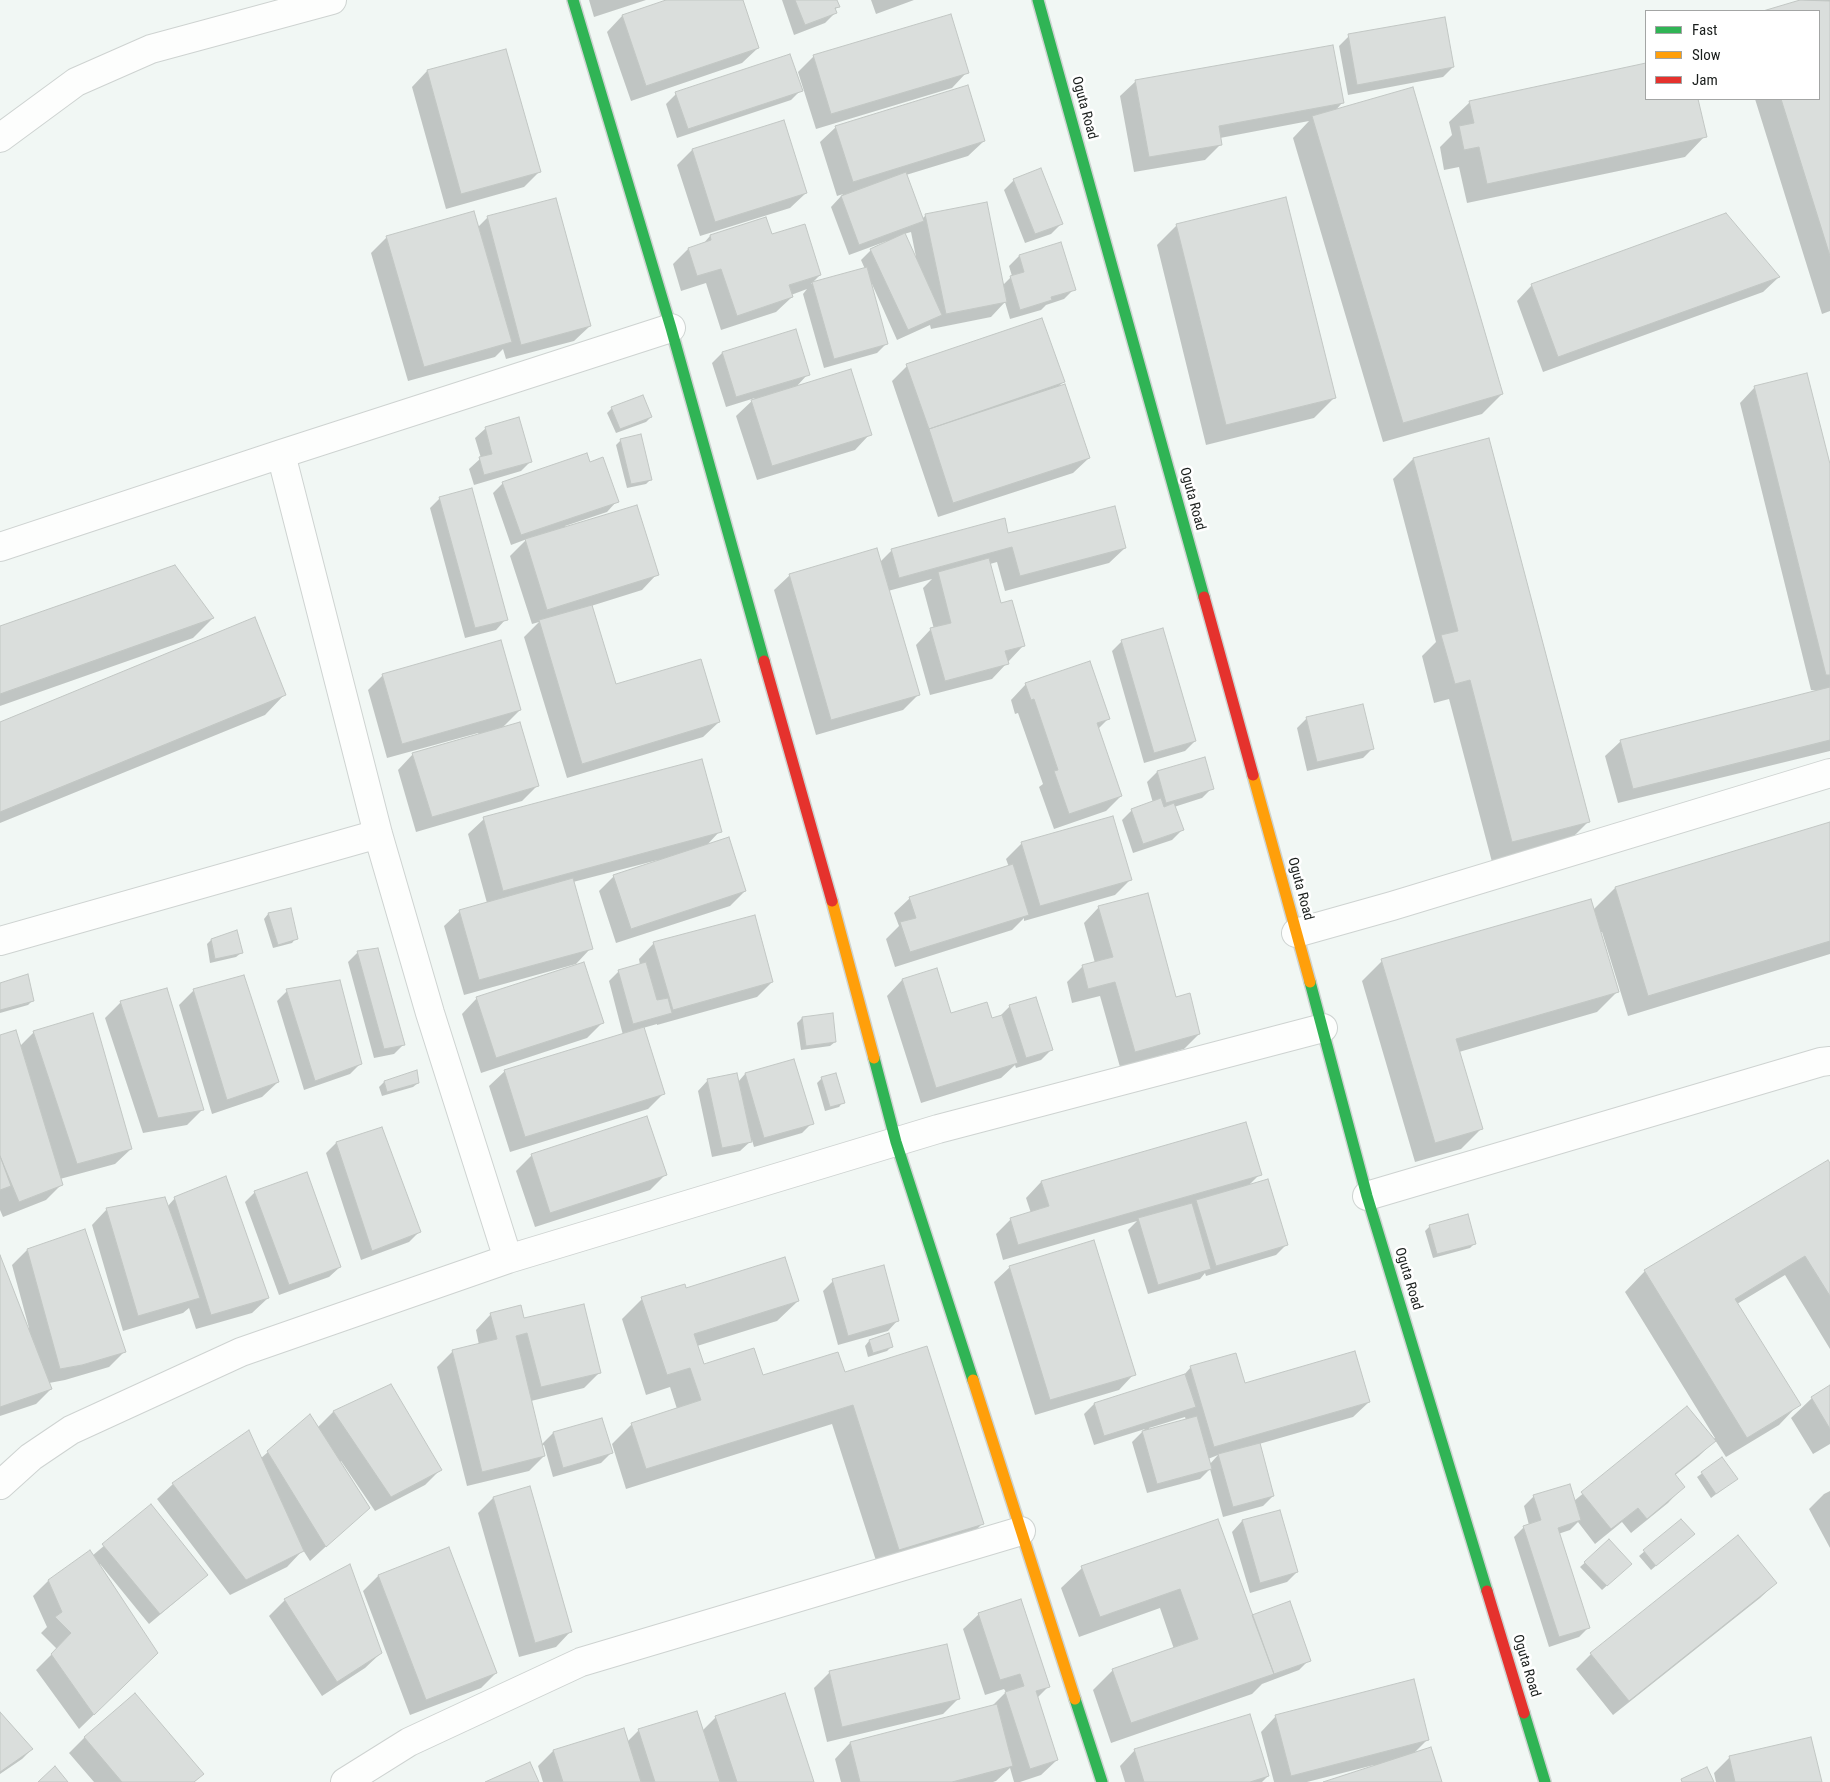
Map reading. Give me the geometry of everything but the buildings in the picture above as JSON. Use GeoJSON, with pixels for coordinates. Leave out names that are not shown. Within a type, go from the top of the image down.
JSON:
{"type":"FeatureCollection","features":[{"type":"Feature","properties":{"kind":"street"},"geometry":{"type":"LineString","coordinates":[[0,138],[76,82],[151,49],[332,0]]}},
{"type":"Feature","properties":{"kind":"street"},"geometry":{"type":"LineString","coordinates":[[573,0],[671,328],[841,934],[896,1142],[1102,1782]]}},
{"type":"Feature","properties":{"kind":"street","name":"Oguta Road"},"geometry":{"type":"LineString","coordinates":[[1038,0],[1323,1028],[1367,1196],[1545,1782]]}},
{"type":"Feature","properties":{"kind":"street"},"geometry":{"type":"LineString","coordinates":[[0,547],[671,328]]}},
{"type":"Feature","properties":{"kind":"street"},"geometry":{"type":"LineString","coordinates":[[281,454],[378,834],[430,1013],[508,1259]]}},
{"type":"Feature","properties":{"kind":"street"},"geometry":{"type":"LineString","coordinates":[[1296,932],[1392,906],[1830,773]]}},
{"type":"Feature","properties":{"kind":"street"},"geometry":{"type":"LineString","coordinates":[[0,941],[378,834]]}},
{"type":"Feature","properties":{"kind":"street"},"geometry":{"type":"LineString","coordinates":[[0,1484],[32,1457],[71,1430],[241,1352],[508,1259],[938,1129],[1323,1028]]}},
{"type":"Feature","properties":{"kind":"street"},"geometry":{"type":"LineString","coordinates":[[1367,1196],[1830,1061]]}},
{"type":"Feature","properties":{"kind":"street"},"geometry":{"type":"LineString","coordinates":[[346,1782],[409,1742],[581,1662],[1021,1530]]}},
{"type":"Feature","properties":{"kind":"traffic: fast"},"geometry":{"type":"LineString","coordinates":[[573,0],[671,328],[764,661]]}},
{"type":"Feature","properties":{"kind":"traffic: fast"},"geometry":{"type":"LineString","coordinates":[[1038,0],[1204,597]]}},
{"type":"Feature","properties":{"kind":"traffic: fast"},"geometry":{"type":"LineString","coordinates":[[1310,982],[1367,1196],[1487,1591]]}},
{"type":"Feature","properties":{"kind":"traffic: fast"},"geometry":{"type":"LineString","coordinates":[[874,1058],[896,1142],[973,1380]]}},
{"type":"Feature","properties":{"kind":"traffic: fast"},"geometry":{"type":"LineString","coordinates":[[1075,1699],[1102,1782]]}},
{"type":"Feature","properties":{"kind":"traffic: fast"},"geometry":{"type":"LineString","coordinates":[[1524,1713],[1545,1782]]}},
{"type":"Feature","properties":{"kind":"traffic: slow"},"geometry":{"type":"LineString","coordinates":[[1253,775],[1310,982]]}},
{"type":"Feature","properties":{"kind":"traffic: slow"},"geometry":{"type":"LineString","coordinates":[[832,901],[874,1058]]}},
{"type":"Feature","properties":{"kind":"traffic: slow"},"geometry":{"type":"LineString","coordinates":[[973,1380],[1075,1699]]}},
{"type":"Feature","properties":{"kind":"traffic: jam"},"geometry":{"type":"LineString","coordinates":[[1204,597],[1253,775]]}},
{"type":"Feature","properties":{"kind":"traffic: jam"},"geometry":{"type":"LineString","coordinates":[[764,661],[832,901]]}},
{"type":"Feature","properties":{"kind":"traffic: jam"},"geometry":{"type":"LineString","coordinates":[[1487,1591],[1524,1713]]}}]}
